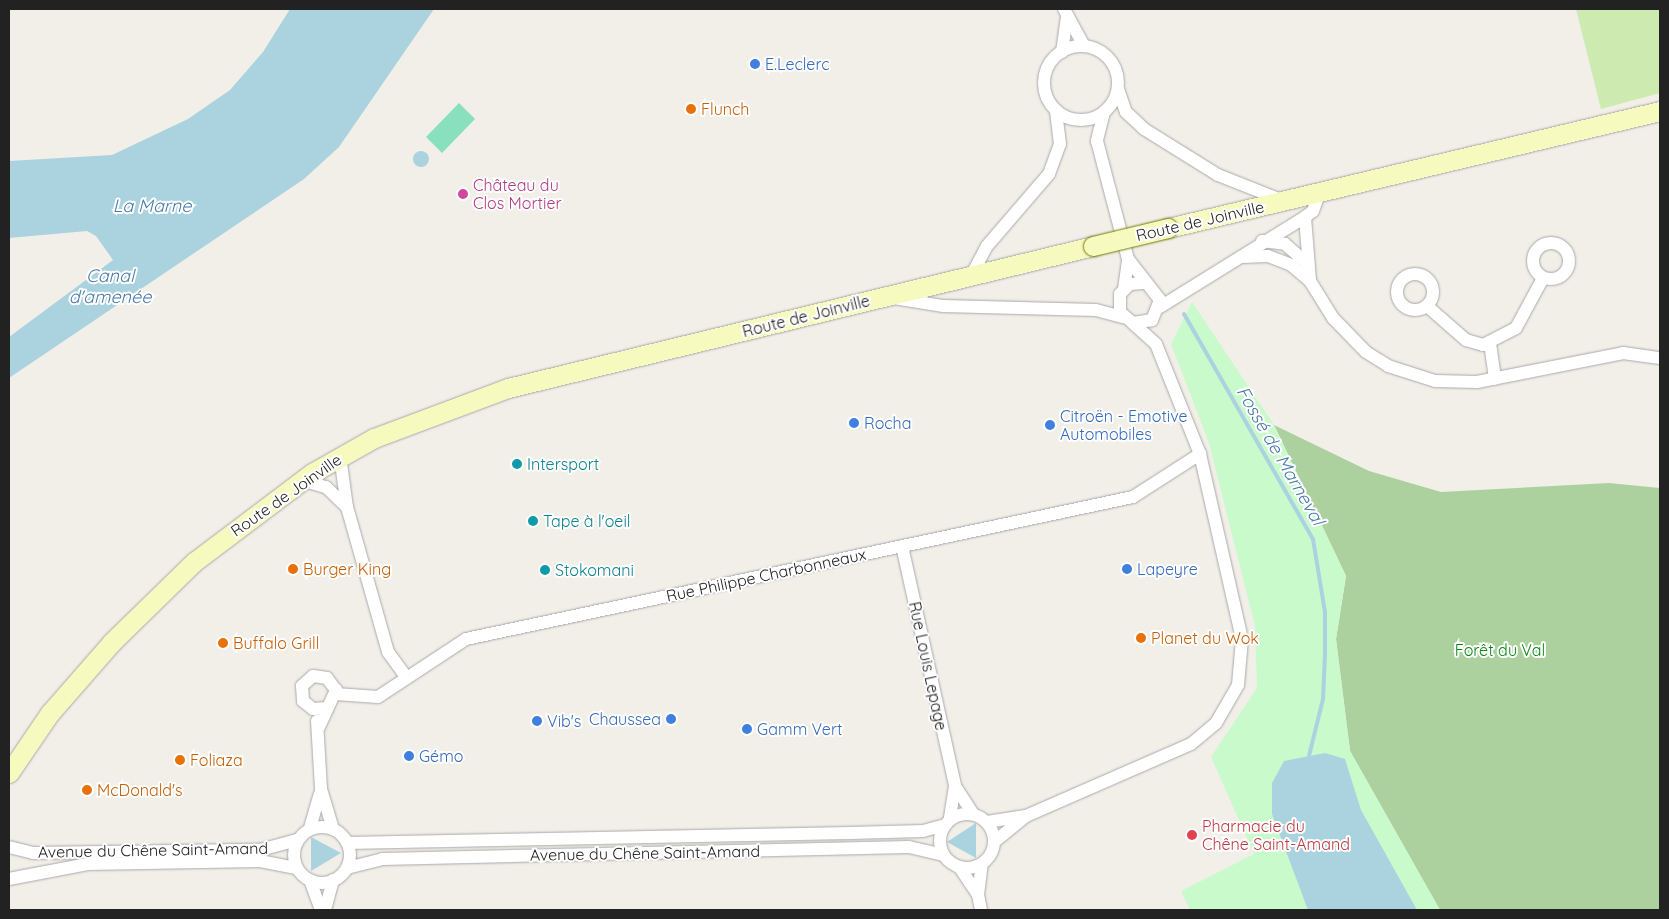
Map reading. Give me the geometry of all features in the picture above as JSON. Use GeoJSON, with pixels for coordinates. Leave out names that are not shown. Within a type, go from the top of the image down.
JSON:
{"type":"FeatureCollection","features":[{"type":"Feature","properties":{"kind":"main road","name":"Route de Joinville"},"geometry":{"type":"LineString","coordinates":[[50,713],[154,599],[194,562],[301,480],[340,456],[420,418],[500,391],[1093,246],[1660,111]]}},
{"type":"Feature","properties":{"kind":"main road"},"geometry":{"type":"LineString","coordinates":[[9,748],[50,713]]}},
{"type":"Feature","properties":{"kind":"main road"},"geometry":{"type":"LineString","coordinates":[[9,773],[50,713]]}},
{"type":"Feature","properties":{"kind":"street"},"geometry":{"type":"LineString","coordinates":[[1066,13],[1084,46],[1110,60],[1126,112],[1144,129],[1218,175],[1284,201]]}},
{"type":"Feature","properties":{"kind":"street"},"geometry":{"type":"LineString","coordinates":[[971,276],[987,246],[1049,174],[1060,144],[1056,110],[1046,93],[1045,77],[1062,52],[1066,13]]}},
{"type":"Feature","properties":{"kind":"street"},"geometry":{"type":"LineString","coordinates":[[1062,52],[1084,46]]}},
{"type":"Feature","properties":{"kind":"street"},"geometry":{"type":"LineString","coordinates":[[1097,141],[1104,112],[1118,88]]}},
{"type":"Feature","properties":{"kind":"street"},"geometry":{"type":"LineString","coordinates":[[1056,110],[1078,120],[1097,141],[1128,259],[1124,289],[1118,306],[1128,320],[1156,344]]}},
{"type":"Feature","properties":{"kind":"street"},"geometry":{"type":"LineString","coordinates":[[1078,120],[1104,112]]}},
{"type":"Feature","properties":{"kind":"street"},"geometry":{"type":"LineString","coordinates":[[887,297],[943,306],[1096,310],[1128,320],[1146,323],[1158,311],[1187,289],[1242,257],[1262,241],[1313,211],[1320,192]]}},
{"type":"Feature","properties":{"kind":"street"},"geometry":{"type":"LineString","coordinates":[[1305,217],[1310,281]]}},
{"type":"Feature","properties":{"kind":"street"},"geometry":{"type":"LineString","coordinates":[[1262,241],[1285,244],[1308,264]]}},
{"type":"Feature","properties":{"kind":"street"},"geometry":{"type":"LineString","coordinates":[[1242,257],[1279,259],[1310,281],[1348,337],[1388,366],[1435,382],[1495,379],[1595,357],[1623,353],[1660,358]]}},
{"type":"Feature","properties":{"kind":"street"},"geometry":{"type":"LineString","coordinates":[[986,822],[1026,816],[1191,744],[1216,723],[1233,697],[1241,671],[1242,639],[1200,454],[1156,344],[1158,311],[1150,286],[1128,259]]}},
{"type":"Feature","properties":{"kind":"street"},"geometry":{"type":"LineString","coordinates":[[1427,306],[1466,340],[1490,343],[1516,328],[1543,278]]}},
{"type":"Feature","properties":{"kind":"street"},"geometry":{"type":"LineString","coordinates":[[1124,289],[1150,286],[1187,289]]}},
{"type":"Feature","properties":{"kind":"street"},"geometry":{"type":"LineString","coordinates":[[1490,343],[1495,379]]}},
{"type":"Feature","properties":{"kind":"street","name":"Rue Philippe Charbonneaux"},"geometry":{"type":"LineString","coordinates":[[336,694],[378,697],[466,639],[1133,497],[1200,454]]}},
{"type":"Feature","properties":{"kind":"street"},"geometry":{"type":"LineString","coordinates":[[340,456],[347,507],[388,652],[407,678]]}},
{"type":"Feature","properties":{"kind":"street"},"geometry":{"type":"LineString","coordinates":[[301,480],[326,487],[347,507]]}},
{"type":"Feature","properties":{"kind":"street","name":"Rue Louis Lepage"},"geometry":{"type":"LineString","coordinates":[[902,546],[955,786],[973,814]]}},
{"type":"Feature","properties":{"kind":"street"},"geometry":{"type":"LineString","coordinates":[[319,727],[327,708],[336,694],[327,678],[308,679],[301,694],[313,709],[319,727],[321,789],[333,828],[347,842],[347,868],[333,880],[325,910]]}},
{"type":"Feature","properties":{"kind":"street"},"geometry":{"type":"LineString","coordinates":[[313,709],[327,708]]}},
{"type":"Feature","properties":{"kind":"street","name":"Rue Louis Lepage"},"geometry":{"type":"LineString","coordinates":[[948,822],[955,786]]}},
{"type":"Feature","properties":{"kind":"street"},"geometry":{"type":"LineString","coordinates":[[321,789],[310,828],[297,840],[296,868],[310,880],[321,910]]}},
{"type":"Feature","properties":{"kind":"street"},"geometry":{"type":"LineString","coordinates":[[978,895],[960,868],[943,855],[940,840],[948,822],[973,814],[986,822],[994,842]]}},
{"type":"Feature","properties":{"kind":"street"},"geometry":{"type":"LineString","coordinates":[[981,910],[978,895],[982,864],[994,842],[1026,816]]}},
{"type":"Feature","properties":{"kind":"street","name":"Avenue du Chêne Saint-Amand"},"geometry":{"type":"LineString","coordinates":[[347,842],[850,833],[924,830],[948,822]]}},
{"type":"Feature","properties":{"kind":"street"},"geometry":{"type":"LineString","coordinates":[[310,828],[333,828]]}},
{"type":"Feature","properties":{"kind":"street","name":"Avenue du Chêne Saint-Amand"},"geometry":{"type":"LineString","coordinates":[[9,846],[33,853],[260,850],[297,840]]}},
{"type":"Feature","properties":{"kind":"street","name":"Avenue du Chêne Saint-Amand"},"geometry":{"type":"LineString","coordinates":[[347,868],[382,859],[909,847],[943,855]]}},
{"type":"Feature","properties":{"kind":"street","name":"Avenue du Chêne Saint-Amand"},"geometry":{"type":"LineString","coordinates":[[9,879],[88,864],[260,861],[296,868]]}},
{"type":"Feature","properties":{"kind":"street"},"geometry":{"type":"LineString","coordinates":[[960,868],[982,864]]}},
{"type":"Feature","properties":{"kind":"street"},"geometry":{"type":"LineString","coordinates":[[310,880],[333,880]]}},
{"type":"Feature","properties":{"kind":"green space"},"geometry":{"type":"Polygon","coordinates":[[[1576,9],[1660,9],[1660,93],[1601,109],[1576,9]]]}},
{"type":"Feature","properties":{"kind":"green space"},"geometry":{"type":"Polygon","coordinates":[[[459,103],[475,119],[442,153],[426,137],[459,103]]]}},
{"type":"Feature","properties":{"kind":"green space"},"geometry":{"type":"Polygon","coordinates":[[[1192,302],[1274,425],[1346,576],[1336,639],[1350,751],[1440,910],[1190,910],[1181,891],[1254,854],[1211,757],[1257,688],[1255,626],[1209,443],[1171,344],[1192,302]]]}},
{"type":"Feature","properties":{"kind":"green space","name":"Forêt du Val"},"geometry":{"type":"Polygon","coordinates":[[[1274,425],[1369,471],[1441,492],[1609,483],[1660,488],[1660,910],[1440,910],[1350,751],[1336,639],[1346,576],[1274,425]]]}},
{"type":"Feature","properties":{"kind":"water","name":"La Marne"},"geometry":{"type":"Polygon","coordinates":[[[290,9],[434,9],[339,147],[304,179],[9,378],[9,337],[113,260],[96,236],[87,231],[9,238],[9,161],[112,155],[188,119],[230,90],[263,52],[290,9]]]}},
{"type":"Feature","properties":{"kind":"water"},"geometry":{"type":"Polygon","coordinates":[[[421,151],[429,159],[421,167],[413,159],[421,151]]]}},
{"type":"Feature","properties":{"kind":"water"},"geometry":{"type":"Polygon","coordinates":[[[1325,753],[1345,759],[1361,810],[1417,910],[1308,910],[1272,814],[1272,783],[1284,761],[1325,753]]]}},
{"type":"Feature","properties":{"kind":"water"},"geometry":{"type":"Polygon","coordinates":[[[976,823],[976,858],[947,842],[976,823]]]}},
{"type":"Feature","properties":{"kind":"water"},"geometry":{"type":"Polygon","coordinates":[[[311,837],[341,853],[311,871],[311,837]]]}},
{"type":"Feature","properties":{"kind":"waterway","name":"Fossé de Marneval"},"geometry":{"type":"LineString","coordinates":[[1184,314],[1313,539],[1325,612],[1325,654],[1323,699],[1307,764]]}},
{"type":"Feature","properties":{"kind":"place","name":"E.Leclerc"},"geometry":{"type":"Point","coordinates":[755,64]}},
{"type":"Feature","properties":{"kind":"place","name":"Flunch"},"geometry":{"type":"Point","coordinates":[691,109]}},
{"type":"Feature","properties":{"kind":"place","name":"Château du Clos Mortier"},"geometry":{"type":"Point","coordinates":[463,194]}},
{"type":"Feature","properties":{"kind":"place","name":"Rocha"},"geometry":{"type":"Point","coordinates":[854,423]}},
{"type":"Feature","properties":{"kind":"place","name":"Citroën - Emotive Automobiles"},"geometry":{"type":"Point","coordinates":[1050,425]}},
{"type":"Feature","properties":{"kind":"place","name":"Intersport"},"geometry":{"type":"Point","coordinates":[517,464]}},
{"type":"Feature","properties":{"kind":"place","name":"Tape à l'oeil"},"geometry":{"type":"Point","coordinates":[533,521]}},
{"type":"Feature","properties":{"kind":"place","name":"Burger King"},"geometry":{"type":"Point","coordinates":[293,569]}},
{"type":"Feature","properties":{"kind":"place","name":"Lapeyre"},"geometry":{"type":"Point","coordinates":[1127,569]}},
{"type":"Feature","properties":{"kind":"place","name":"Stokomani"},"geometry":{"type":"Point","coordinates":[545,570]}},
{"type":"Feature","properties":{"kind":"place","name":"Planet du Wok"},"geometry":{"type":"Point","coordinates":[1141,638]}},
{"type":"Feature","properties":{"kind":"place","name":"Buffalo Grill"},"geometry":{"type":"Point","coordinates":[223,643]}},
{"type":"Feature","properties":{"kind":"place","name":"Chaussea"},"geometry":{"type":"Point","coordinates":[671,719]}},
{"type":"Feature","properties":{"kind":"place","name":"Vib's"},"geometry":{"type":"Point","coordinates":[537,721]}},
{"type":"Feature","properties":{"kind":"place","name":"Gamm Vert"},"geometry":{"type":"Point","coordinates":[747,729]}},
{"type":"Feature","properties":{"kind":"place","name":"Gémo"},"geometry":{"type":"Point","coordinates":[409,756]}},
{"type":"Feature","properties":{"kind":"place","name":"Foliaza"},"geometry":{"type":"Point","coordinates":[180,760]}},
{"type":"Feature","properties":{"kind":"place","name":"McDonald's"},"geometry":{"type":"Point","coordinates":[87,790]}},
{"type":"Feature","properties":{"kind":"place","name":"Pharmacie du Chêne Saint-Amand"},"geometry":{"type":"Point","coordinates":[1192,835]}},
{"type":"Feature","properties":{"kind":"water label","name":"Canal d'amenée"},"geometry":{"type":"Point","coordinates":[110,287]}}]}
